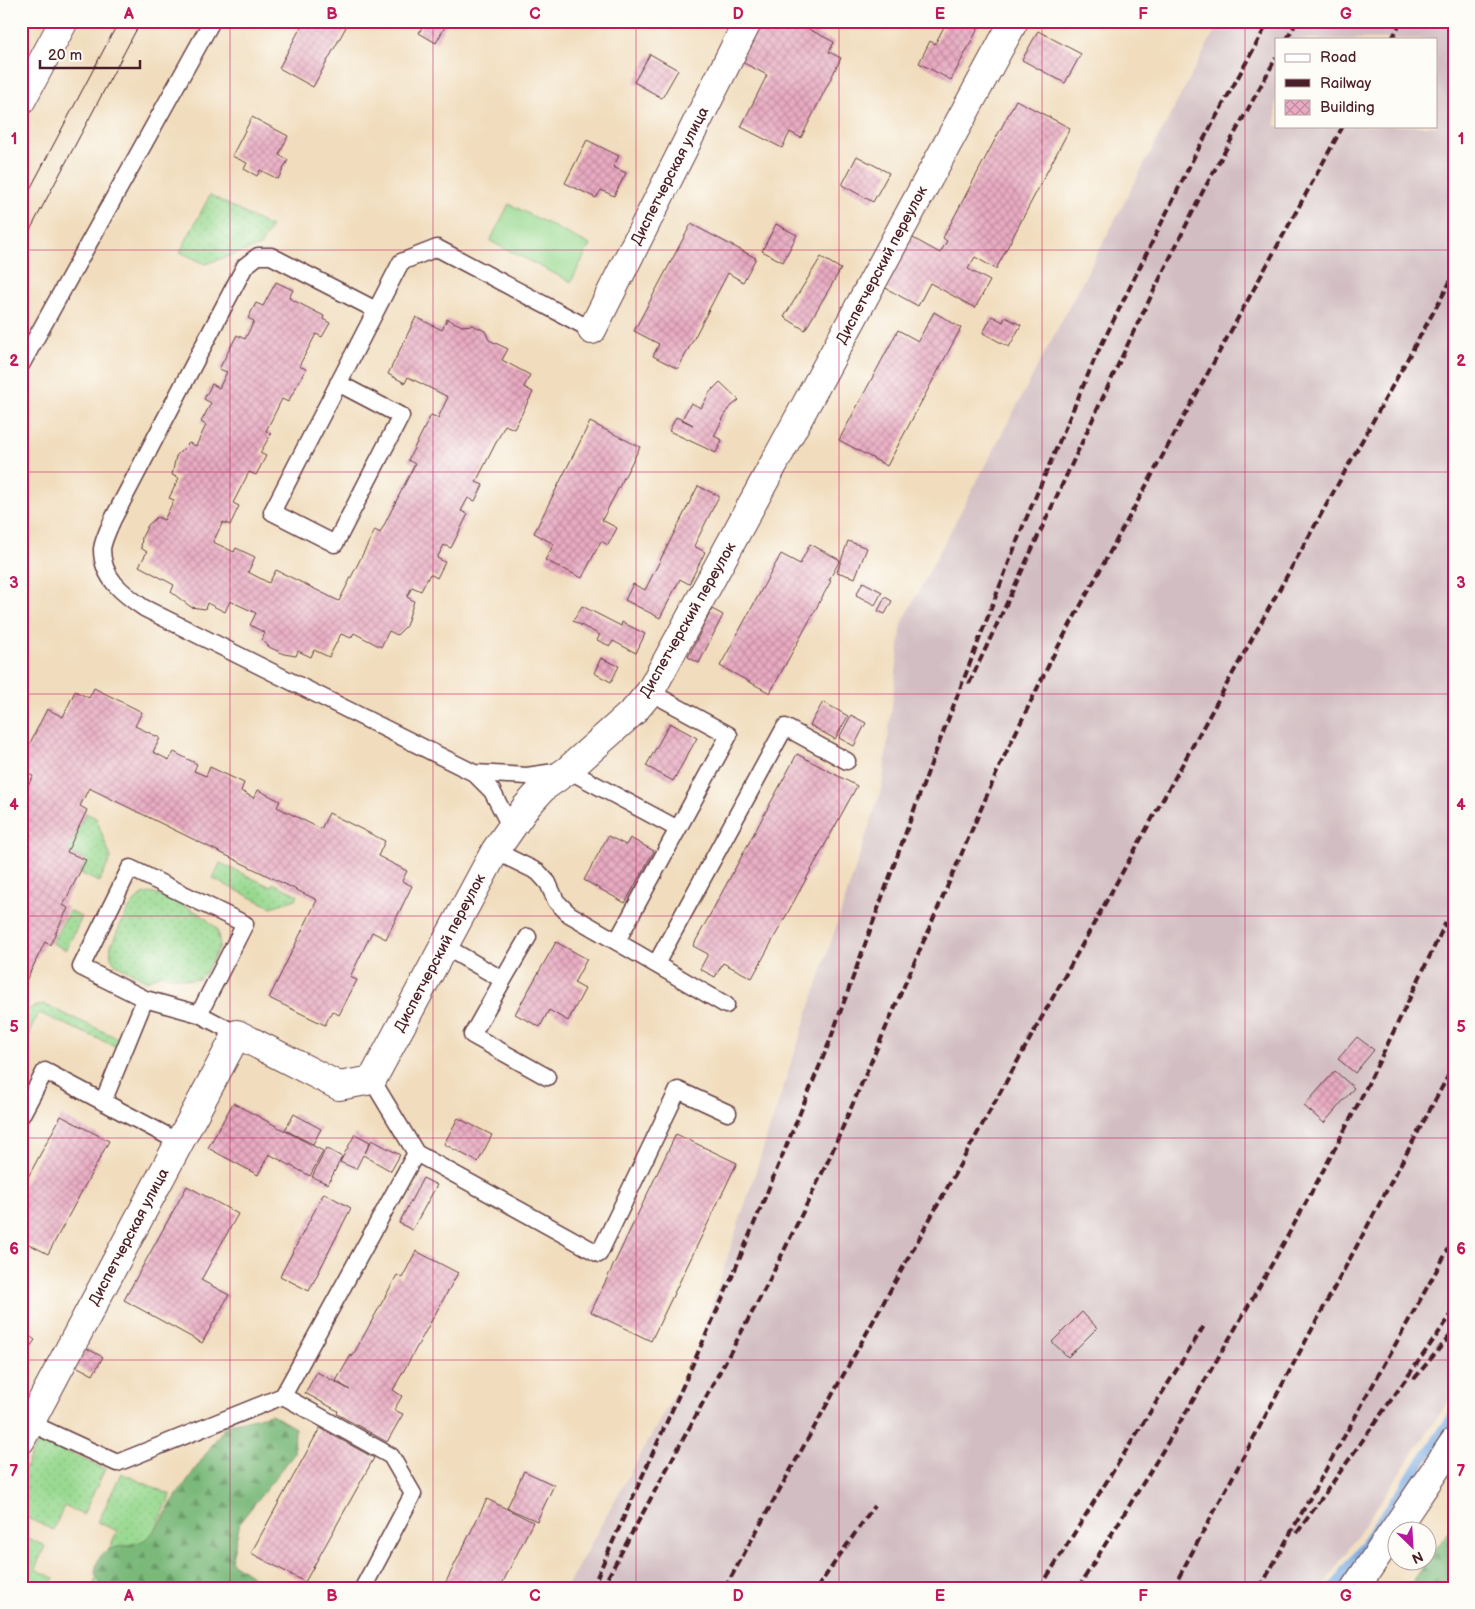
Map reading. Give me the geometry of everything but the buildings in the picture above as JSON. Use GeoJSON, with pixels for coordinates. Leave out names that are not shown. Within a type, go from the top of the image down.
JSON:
{"type":"FeatureCollection","features":[{"type":"Feature","properties":{"kind":"street"},"geometry":{"type":"LineString","coordinates":[[21,101],[64,21]]}},
{"type":"Feature","properties":{"kind":"street","name":"Диспетчерская улица"},"geometry":{"type":"LineString","coordinates":[[592,330],[748,21]]}},
{"type":"Feature","properties":{"kind":"street","name":"Диспетчерский переулок"},"geometry":{"type":"LineString","coordinates":[[372,1080],[495,850],[544,787],[568,770],[634,711],[650,692],[1014,21]]}},
{"type":"Feature","properties":{"kind":"street"},"geometry":{"type":"LineString","coordinates":[[237,1034],[339,1086],[372,1080]]}},
{"type":"Feature","properties":{"kind":"street","name":"Диспетчерская улица"},"geometry":{"type":"LineString","coordinates":[[26,1432],[237,1034]]}},
{"type":"Feature","properties":{"kind":"street"},"geometry":{"type":"LineString","coordinates":[[1355,1588],[1454,1442]]}},
{"type":"Feature","properties":{"kind":"lane"},"geometry":{"type":"LineString","coordinates":[[21,365],[212,21]]}},
{"type":"Feature","properties":{"kind":"lane"},"geometry":{"type":"LineString","coordinates":[[338,383],[401,416],[335,544],[272,512],[338,383],[376,310],[400,262],[437,248],[592,330]]}},
{"type":"Feature","properties":{"kind":"lane"},"geometry":{"type":"LineString","coordinates":[[376,310],[271,256],[258,256],[245,266],[113,519],[102,548],[106,573],[121,592],[144,608],[474,773],[492,791],[511,828]]}},
{"type":"Feature","properties":{"kind":"lane"},"geometry":{"type":"LineString","coordinates":[[617,941],[729,735],[650,692]]}},
{"type":"Feature","properties":{"kind":"lane"},"geometry":{"type":"LineString","coordinates":[[656,964],[785,727],[847,761]]}},
{"type":"Feature","properties":{"kind":"lane"},"geometry":{"type":"LineString","coordinates":[[474,773],[527,776],[568,770],[678,829]]}},
{"type":"Feature","properties":{"kind":"lane"},"geometry":{"type":"LineString","coordinates":[[495,850],[538,872],[548,883],[556,901],[569,914],[726,1005]]}},
{"type":"Feature","properties":{"kind":"lane"},"geometry":{"type":"LineString","coordinates":[[199,1014],[245,924],[130,868],[81,967],[145,999],[199,1014],[237,1034]]}},
{"type":"Feature","properties":{"kind":"lane"},"geometry":{"type":"LineString","coordinates":[[528,937],[472,1035],[547,1077]]}},
{"type":"Feature","properties":{"kind":"lane"},"geometry":{"type":"LineString","coordinates":[[444,946],[503,980]]}},
{"type":"Feature","properties":{"kind":"lane"},"geometry":{"type":"LineString","coordinates":[[103,1102],[145,999]]}},
{"type":"Feature","properties":{"kind":"lane"},"geometry":{"type":"LineString","coordinates":[[21,1116],[44,1072],[180,1142]]}},
{"type":"Feature","properties":{"kind":"lane"},"geometry":{"type":"LineString","coordinates":[[372,1080],[416,1153],[599,1254],[678,1090],[728,1113]]}},
{"type":"Feature","properties":{"kind":"lane"},"geometry":{"type":"LineString","coordinates":[[26,1432],[117,1463],[283,1396],[416,1153]]}},
{"type":"Feature","properties":{"kind":"lane"},"geometry":{"type":"LineString","coordinates":[[283,1396],[392,1456],[413,1494],[363,1588]]}},
{"type":"Feature","properties":{"kind":"shaded area"},"geometry":{"type":"Polygon","coordinates":[[[1220,21],[1454,21],[1454,1393],[1322,1588],[566,1588],[694,1359],[882,787],[902,623],[1220,21]]]}},
{"type":"Feature","properties":{"kind":"green space"},"geometry":{"type":"Polygon","coordinates":[[[210,195],[271,227],[260,246],[205,264],[180,252],[210,195]]]}},
{"type":"Feature","properties":{"kind":"green space"},"geometry":{"type":"Polygon","coordinates":[[[509,204],[590,245],[571,282],[490,241],[509,204]]]}},
{"type":"Feature","properties":{"kind":"green space"},"geometry":{"type":"Polygon","coordinates":[[[86,813],[96,818],[111,858],[99,882],[80,873],[86,860],[67,851],[86,813]]]}},
{"type":"Feature","properties":{"kind":"green space"},"geometry":{"type":"Polygon","coordinates":[[[220,863],[271,887],[273,883],[298,895],[296,899],[271,907],[213,879],[220,863]]]}},
{"type":"Feature","properties":{"kind":"green space"},"geometry":{"type":"Polygon","coordinates":[[[150,893],[169,898],[202,915],[217,929],[220,946],[205,973],[199,979],[190,980],[160,974],[147,981],[116,964],[113,960],[111,945],[126,914],[136,900],[150,893]]]}},
{"type":"Feature","properties":{"kind":"green space"},"geometry":{"type":"Polygon","coordinates":[[[69,911],[82,917],[66,950],[52,943],[69,911]]]}},
{"type":"Feature","properties":{"kind":"green space"},"geometry":{"type":"Polygon","coordinates":[[[43,1004],[120,1039],[117,1047],[39,1013],[21,1049],[21,1012],[43,1004]]]}},
{"type":"Feature","properties":{"kind":"green space"},"geometry":{"type":"Polygon","coordinates":[[[271,1414],[295,1428],[294,1454],[240,1522],[231,1562],[270,1588],[104,1588],[95,1574],[97,1562],[102,1555],[115,1547],[140,1542],[152,1534],[226,1425],[271,1414]]]}},
{"type":"Feature","properties":{"kind":"green space"},"geometry":{"type":"Polygon","coordinates":[[[39,1439],[105,1469],[83,1515],[64,1506],[53,1530],[21,1515],[21,1477],[39,1439]]]}},
{"type":"Feature","properties":{"kind":"green space"},"geometry":{"type":"Polygon","coordinates":[[[121,1473],[171,1495],[129,1588],[92,1588],[117,1531],[98,1522],[121,1473]]]}},
{"type":"Feature","properties":{"kind":"green space"},"geometry":{"type":"Polygon","coordinates":[[[1454,1524],[1454,1565],[1452,1569],[1454,1571],[1454,1588],[1408,1588],[1420,1572],[1438,1572],[1438,1546],[1454,1524]]]}},
{"type":"Feature","properties":{"kind":"green space"},"geometry":{"type":"Polygon","coordinates":[[[21,1535],[45,1546],[35,1569],[54,1578],[50,1588],[21,1588],[21,1535]]]}},
{"type":"Feature","properties":{"kind":"waterway"},"geometry":{"type":"LineString","coordinates":[[1334,1588],[1454,1415]]}},
{"type":"Feature","properties":{"kind":"tram line"},"geometry":{"type":"LineString","coordinates":[[21,206],[119,21]]}},
{"type":"Feature","properties":{"kind":"tram line"},"geometry":{"type":"LineString","coordinates":[[21,247],[141,21]]}},
{"type":"Feature","properties":{"kind":"railway"},"geometry":{"type":"LineString","coordinates":[[592,1588],[732,1277],[829,1043],[929,769],[1023,526],[1096,356],[1194,157],[1269,21]]}},
{"type":"Feature","properties":{"kind":"railway"},"geometry":{"type":"LineString","coordinates":[[1288,38],[1297,21]]}},
{"type":"Feature","properties":{"kind":"railway"},"geometry":{"type":"LineString","coordinates":[[1392,38],[1401,21]]}},
{"type":"Feature","properties":{"kind":"railway"},"geometry":{"type":"LineString","coordinates":[[969,684],[1133,333],[1202,193],[1275,60]]}},
{"type":"Feature","properties":{"kind":"railway"},"geometry":{"type":"LineString","coordinates":[[602,1588],[767,1285],[828,1161],[1001,763],[1053,656],[1342,128]]}},
{"type":"Feature","properties":{"kind":"railway"},"geometry":{"type":"LineString","coordinates":[[725,1588],[1454,275]]}},
{"type":"Feature","properties":{"kind":"railway"},"geometry":{"type":"LineString","coordinates":[[1078,1588],[1188,1409],[1326,1166],[1446,922]]}},
{"type":"Feature","properties":{"kind":"railway"},"geometry":{"type":"LineString","coordinates":[[1173,1588],[1454,1065]]}},
{"type":"Feature","properties":{"kind":"railway"},"geometry":{"type":"LineString","coordinates":[[1260,1588],[1454,1239]]}},
{"type":"Feature","properties":{"kind":"railway"},"geometry":{"type":"LineString","coordinates":[[1297,1533],[1454,1311]]}},
{"type":"Feature","properties":{"kind":"railway"},"geometry":{"type":"LineString","coordinates":[[1040,1588],[1204,1326]]}},
{"type":"Feature","properties":{"kind":"railway"},"geometry":{"type":"LineString","coordinates":[[1414,1379],[1454,1331]]}},
{"type":"Feature","properties":{"kind":"railway"},"geometry":{"type":"LineString","coordinates":[[817,1588],[874,1506]]}}]}
